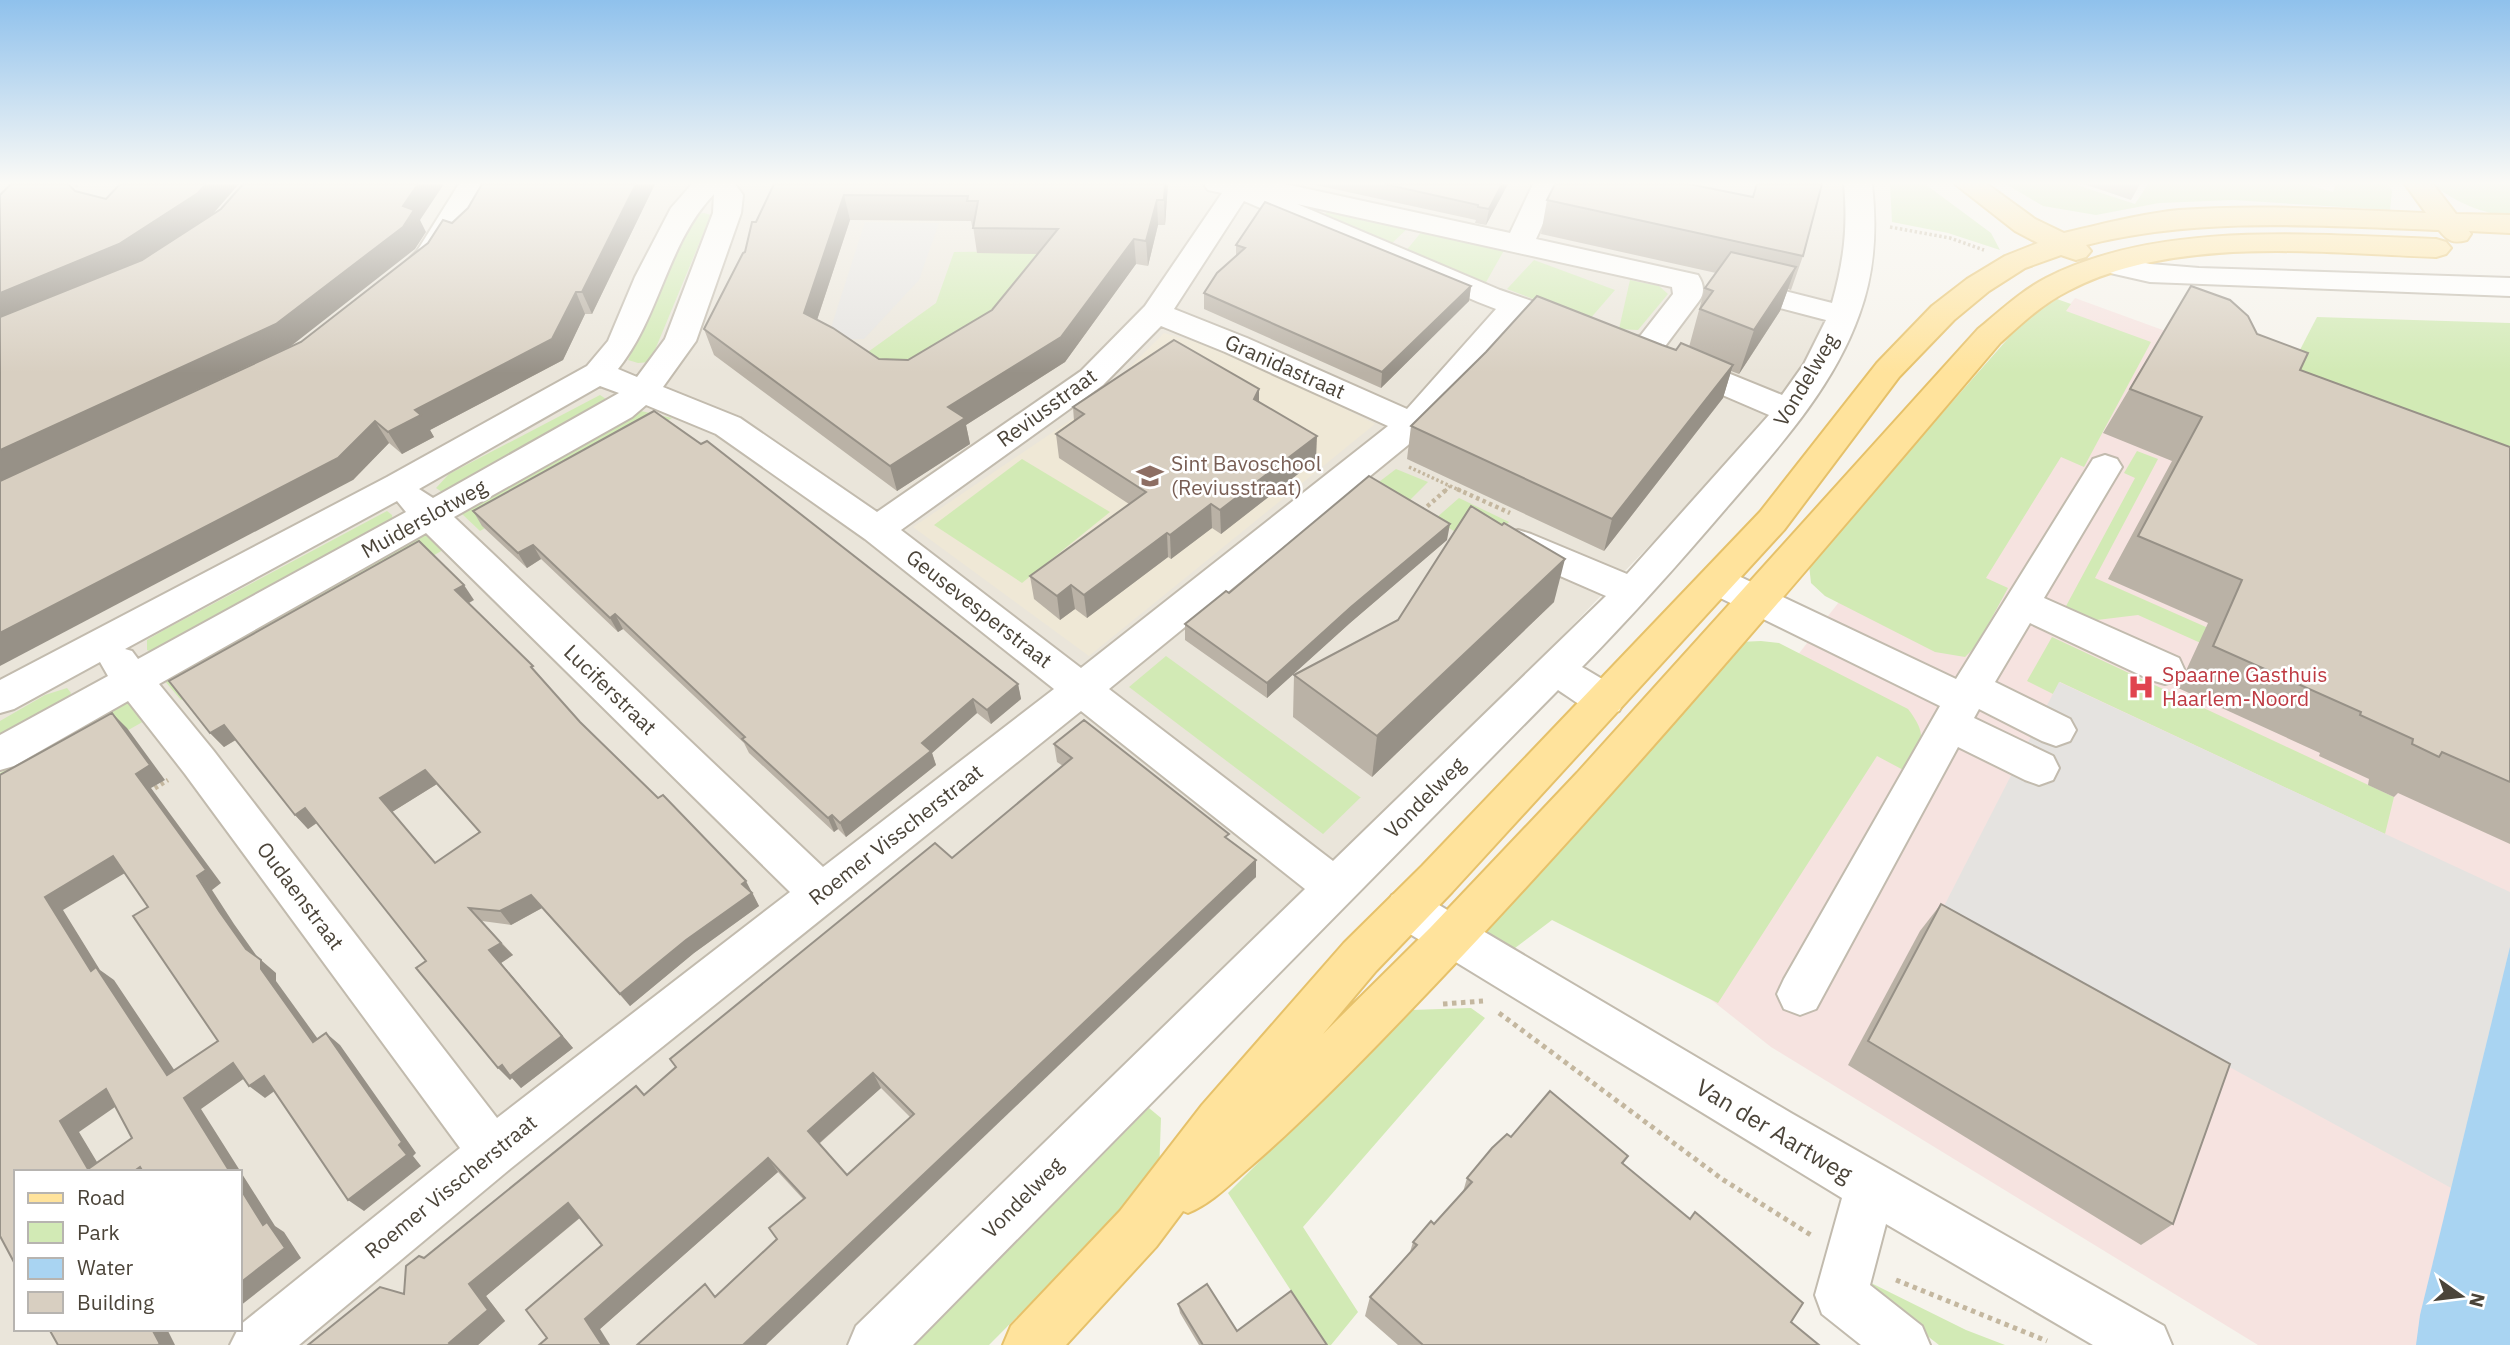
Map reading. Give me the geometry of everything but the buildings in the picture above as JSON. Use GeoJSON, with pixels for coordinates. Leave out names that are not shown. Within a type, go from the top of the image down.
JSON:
{"type":"FeatureCollection","features":[{"type":"Feature","properties":{"kind":"main road"},"geometry":{"type":"LineString","coordinates":[[2008,247],[2015,262]]}},
{"type":"Feature","properties":{"kind":"main road"},"geometry":{"type":"LineString","coordinates":[[1030,1345],[1138,1230],[1219,1122],[1298,1028],[1772,521],[1888,370],[1943,313],[1978,285],[2015,262],[2054,247]]}},
{"type":"Feature","properties":{"kind":"main road"},"geometry":{"type":"LineString","coordinates":[[2075,247],[2107,264]]}},
{"type":"Feature","properties":{"kind":"main road"},"geometry":{"type":"LineString","coordinates":[[1138,1230],[1244,1142],[1339,1052],[1451,936],[1757,601],[1989,336],[2039,295],[2065,280],[2107,264],[2147,255],[2222,247]]}},
{"type":"Feature","properties":{"kind":"main road"},"geometry":{"type":"LineString","coordinates":[[2340,247],[2510,250]]}},
{"type":"Feature","properties":{"kind":"street"},"geometry":{"type":"LineString","coordinates":[[397,281],[428,257],[434,247]]}},
{"type":"Feature","properties":{"kind":"street","name":"Muiderslotweg"},"geometry":{"type":"LineString","coordinates":[[0,698],[399,485],[598,373],[622,345],[665,247]]}},
{"type":"Feature","properties":{"kind":"street","name":"Muiderslotweg"},"geometry":{"type":"LineString","coordinates":[[0,754],[620,409],[644,390],[680,341],[715,247]]}},
{"type":"Feature","properties":{"kind":"street","name":"Reviusstraat"},"geometry":{"type":"LineString","coordinates":[[877,530],[1093,378],[1156,313],[1196,247]]}},
{"type":"Feature","properties":{"kind":"street"},"geometry":{"type":"LineString","coordinates":[[1376,247],[1516,306],[1640,348],[1788,410]]}},
{"type":"Feature","properties":{"kind":"street"},"geometry":{"type":"LineString","coordinates":[[1532,247],[1687,281],[1725,285],[1844,314]]}},
{"type":"Feature","properties":{"kind":"street","name":"Vondelweg"},"geometry":{"type":"LineString","coordinates":[[875,1345],[1633,592],[1779,427],[1819,365],[1844,314],[1857,267],[1859,247]]}},
{"type":"Feature","properties":{"kind":"street"},"geometry":{"type":"LineString","coordinates":[[2107,264],[2199,277],[2510,287]]}},
{"type":"Feature","properties":{"kind":"street"},"geometry":{"type":"LineString","coordinates":[[1640,348],[1652,342],[1688,295],[1687,281]]}},
{"type":"Feature","properties":{"kind":"street","name":"Roemer Visscherstraat"},"geometry":{"type":"LineString","coordinates":[[257,1345],[493,1152],[1082,689],[1412,424],[1516,306]]}},
{"type":"Feature","properties":{"kind":"street","name":"Granidastraat"},"geometry":{"type":"LineString","coordinates":[[1156,313],[1236,345],[1412,424]]}},
{"type":"Feature","properties":{"kind":"street","name":"Geusevesperstraat"},"geometry":{"type":"LineString","coordinates":[[598,373],[728,426],[877,530],[1334,887]]}},
{"type":"Feature","properties":{"kind":"street"},"geometry":{"type":"LineString","coordinates":[[1800,995],[1962,705],[2105,467]]}},
{"type":"Feature","properties":{"kind":"street","name":"Luciferstraat"},"geometry":{"type":"LineString","coordinates":[[399,485],[821,894]]}},
{"type":"Feature","properties":{"kind":"street"},"geometry":{"type":"LineString","coordinates":[[1519,530],[1633,592]]}},
{"type":"Feature","properties":{"kind":"street"},"geometry":{"type":"LineString","coordinates":[[1717,581],[1962,705],[2056,730]]}},
{"type":"Feature","properties":{"kind":"street"},"geometry":{"type":"LineString","coordinates":[[2022,604],[2165,669]]}},
{"type":"Feature","properties":{"kind":"street","name":"Oudaenstraat"},"geometry":{"type":"LineString","coordinates":[[102,642],[200,762],[493,1152]]}},
{"type":"Feature","properties":{"kind":"street"},"geometry":{"type":"LineString","coordinates":[[1555,669],[1605,699]]}},
{"type":"Feature","properties":{"kind":"street"},"geometry":{"type":"LineString","coordinates":[[1962,705],[2039,768]]}},
{"type":"Feature","properties":{"kind":"street","name":"Van der Aartweg"},"geometry":{"type":"LineString","coordinates":[[1407,909],[1870,1189],[2145,1345]]}},
{"type":"Feature","properties":{"kind":"street"},"geometry":{"type":"LineString","coordinates":[[1870,1189],[1841,1295],[1903,1345]]}},
{"type":"Feature","properties":{"kind":"path"},"geometry":{"type":"LineString","coordinates":[[1377,452],[1450,485],[1519,530]]}},
{"type":"Feature","properties":{"kind":"path"},"geometry":{"type":"LineString","coordinates":[[1418,516],[1450,485]]}},
{"type":"Feature","properties":{"kind":"path"},"geometry":{"type":"LineString","coordinates":[[140,797],[200,762]]}},
{"type":"Feature","properties":{"kind":"path"},"geometry":{"type":"LineString","coordinates":[[1432,1004],[1484,1001],[1573,1071],[1722,1179],[1800,1230],[1882,1274],[2017,1331],[2058,1345]]}},
{"type":"Feature","properties":{"kind":"shaded area"},"geometry":{"type":"Polygon","coordinates":[[[0,247],[1847,247],[1820,348],[1765,426],[1366,839],[849,1345],[0,1345],[0,247]]]}},
{"type":"Feature","properties":{"kind":"shaded area"},"geometry":{"type":"Polygon","coordinates":[[[857,247],[931,247],[919,280],[864,339],[827,340],[857,247]]]}},
{"type":"Feature","properties":{"kind":"shaded area","name":"Spaarne Gasthuis Haarlem-Noord"},"geometry":{"type":"Polygon","coordinates":[[[2075,298],[2264,367],[2510,463],[2510,952],[2421,1345],[2258,1345],[1771,1047],[1599,911],[2075,298]]]}},
{"type":"Feature","properties":{"kind":"shaded area","name":"Sint Bavoschool (Reviusstraat)"},"geometry":{"type":"Polygon","coordinates":[[[1164,333],[1233,353],[1375,424],[1089,656],[913,527],[1090,407],[1164,333]]]}},
{"type":"Feature","properties":{"kind":"shaded area"},"geometry":{"type":"Polygon","coordinates":[[[2059,682],[2510,892],[2510,984],[2464,1195],[1942,910],[2059,682]]]}},
{"type":"Feature","properties":{"kind":"green space"},"geometry":{"type":"Polygon","coordinates":[[[679,247],[698,247],[650,362],[628,360],[679,247]]]}},
{"type":"Feature","properties":{"kind":"green space"},"geometry":{"type":"Polygon","coordinates":[[[1409,247],[1506,247],[1485,284],[1405,252],[1409,247]]]}},
{"type":"Feature","properties":{"kind":"green space"},"geometry":{"type":"Polygon","coordinates":[[[1055,251],[904,394],[854,362],[936,303],[954,252],[1055,251]]]}},
{"type":"Feature","properties":{"kind":"green space"},"geometry":{"type":"Polygon","coordinates":[[[1534,260],[1615,290],[1589,320],[1507,289],[1534,260]]]}},
{"type":"Feature","properties":{"kind":"green space"},"geometry":{"type":"Polygon","coordinates":[[[1630,280],[1659,286],[1668,294],[1638,330],[1619,329],[1630,280]]]}},
{"type":"Feature","properties":{"kind":"green space"},"geometry":{"type":"Polygon","coordinates":[[[2057,299],[2071,304],[2066,311],[2151,342],[2084,467],[2061,457],[1986,578],[2008,588],[1977,645],[1965,657],[1935,652],[1825,596],[1811,583],[1809,565],[2026,318],[2057,299]]]}},
{"type":"Feature","properties":{"kind":"green space"},"geometry":{"type":"Polygon","coordinates":[[[2317,317],[2510,323],[2510,501],[2287,375],[2317,317]]]}},
{"type":"Feature","properties":{"kind":"green space"},"geometry":{"type":"Polygon","coordinates":[[[600,395],[606,399],[607,405],[451,490],[442,492],[436,488],[449,474],[600,395]]]}},
{"type":"Feature","properties":{"kind":"green space"},"geometry":{"type":"Polygon","coordinates":[[[641,411],[672,418],[480,531],[461,513],[641,411]]]}},
{"type":"Feature","properties":{"kind":"green space"},"geometry":{"type":"Polygon","coordinates":[[[2137,451],[2158,459],[2095,578],[2344,688],[2299,687],[2138,615],[2097,620],[2065,608],[2135,478],[2124,473],[2137,451]]]}},
{"type":"Feature","properties":{"kind":"green space"},"geometry":{"type":"Polygon","coordinates":[[[1022,459],[1110,512],[1022,583],[934,525],[1022,459]]]}},
{"type":"Feature","properties":{"kind":"green space"},"geometry":{"type":"Polygon","coordinates":[[[1396,469],[1428,482],[1407,503],[1375,485],[1396,469]]]}},
{"type":"Feature","properties":{"kind":"green space"},"geometry":{"type":"Polygon","coordinates":[[[1459,498],[1509,522],[1482,549],[1435,519],[1459,498]]]}},
{"type":"Feature","properties":{"kind":"green space"},"geometry":{"type":"Polygon","coordinates":[[[387,511],[392,515],[393,522],[154,653],[147,650],[147,640],[164,630],[387,511]]]}},
{"type":"Feature","properties":{"kind":"green space"},"geometry":{"type":"Polygon","coordinates":[[[438,525],[457,542],[181,700],[164,680],[438,525]]]}},
{"type":"Feature","properties":{"kind":"green space"},"geometry":{"type":"Polygon","coordinates":[[[2052,637],[2394,797],[2385,834],[2060,682],[2053,694],[2027,681],[2052,637]]]}},
{"type":"Feature","properties":{"kind":"green space"},"geometry":{"type":"Polygon","coordinates":[[[1739,642],[1779,643],[1908,709],[1919,726],[1921,740],[1907,772],[1877,756],[1718,1003],[1552,920],[1507,954],[1487,933],[1492,911],[1739,642]]]}},
{"type":"Feature","properties":{"kind":"green space"},"geometry":{"type":"Polygon","coordinates":[[[1166,656],[1361,797],[1323,834],[1129,687],[1166,656]]]}},
{"type":"Feature","properties":{"kind":"green space"},"geometry":{"type":"Polygon","coordinates":[[[67,688],[71,693],[65,704],[0,741],[0,721],[45,695],[67,688]]]}},
{"type":"Feature","properties":{"kind":"green space"},"geometry":{"type":"Polygon","coordinates":[[[137,695],[153,716],[0,803],[0,773],[137,695]]]}},
{"type":"Feature","properties":{"kind":"green space"},"geometry":{"type":"Polygon","coordinates":[[[1471,1008],[1485,1018],[1303,1227],[1358,1312],[1331,1345],[1326,1345],[1228,1193],[1411,1010],[1471,1008]]]}},
{"type":"Feature","properties":{"kind":"green space"},"geometry":{"type":"Polygon","coordinates":[[[1149,1108],[1161,1118],[1159,1174],[989,1345],[915,1345],[1149,1108]]]}},
{"type":"Feature","properties":{"kind":"green space"},"geometry":{"type":"Polygon","coordinates":[[[1867,1281],[1966,1330],[2005,1345],[1939,1345],[1871,1292],[1867,1281]]]}},
{"type":"Feature","properties":{"kind":"water"},"geometry":{"type":"Polygon","coordinates":[[[2510,947],[2510,1345],[2416,1345],[2420,1315],[2510,947]]]}},
{"type":"Feature","properties":{"kind":"place","name":"Sint Bavoschool (Reviusstraat)"},"geometry":{"type":"Point","coordinates":[1150,476]}},
{"type":"Feature","properties":{"kind":"place","name":"Spaarne Gasthuis Haarlem-Noord"},"geometry":{"type":"Point","coordinates":[2141,687]}}]}
